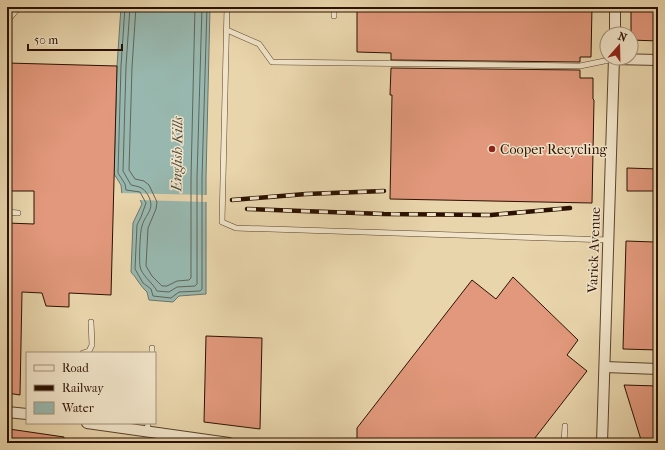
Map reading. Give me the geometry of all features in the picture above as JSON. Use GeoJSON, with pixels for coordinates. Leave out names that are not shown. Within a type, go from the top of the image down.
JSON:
{"type":"FeatureCollection","features":[{"type":"Feature","properties":{"kind":"street"},"geometry":{"type":"LineString","coordinates":[[615,7],[615,26]]}},
{"type":"Feature","properties":{"kind":"street"},"geometry":{"type":"LineString","coordinates":[[639,59],[658,60]]}},
{"type":"Feature","properties":{"kind":"street","name":"Varick Avenue"},"geometry":{"type":"LineString","coordinates":[[602,443],[614,66]]}},
{"type":"Feature","properties":{"kind":"street"},"geometry":{"type":"LineString","coordinates":[[605,368],[658,369]]}},
{"type":"Feature","properties":{"kind":"street"},"geometry":{"type":"LineString","coordinates":[[7,412],[26,414]]}},
{"type":"Feature","properties":{"kind":"street"},"geometry":{"type":"LineString","coordinates":[[102,424],[147,427],[229,443]]}},
{"type":"Feature","properties":{"kind":"lane"},"geometry":{"type":"LineString","coordinates":[[7,21],[19,7]]}},
{"type":"Feature","properties":{"kind":"lane"},"geometry":{"type":"LineString","coordinates":[[227,7],[222,222],[236,228],[609,240]]}},
{"type":"Feature","properties":{"kind":"lane"},"geometry":{"type":"LineString","coordinates":[[334,7],[334,16]]}},
{"type":"Feature","properties":{"kind":"lane"},"geometry":{"type":"LineString","coordinates":[[227,30],[259,44],[272,62],[580,66],[599,62]]}},
{"type":"Feature","properties":{"kind":"lane"},"geometry":{"type":"LineString","coordinates":[[7,212],[18,212]]}},
{"type":"Feature","properties":{"kind":"lane"},"geometry":{"type":"LineString","coordinates":[[86,352],[89,351],[92,345],[91,322]]}},
{"type":"Feature","properties":{"kind":"lane"},"geometry":{"type":"LineString","coordinates":[[564,443],[565,426]]}},
{"type":"Feature","properties":{"kind":"water","name":"English Kills"},"geometry":{"type":"Polygon","coordinates":[[[121,7],[210,7],[206,178],[206,294],[179,296],[173,302],[149,300],[147,292],[131,272],[133,223],[142,204],[138,195],[122,195],[121,185],[114,174],[117,66],[121,7]]]}},
{"type":"Feature","properties":{"kind":"pier"},"geometry":{"type":"Polygon","coordinates":[[[120,193],[207,195],[207,202],[138,200],[136,197],[122,197],[120,193]]]}},
{"type":"Feature","properties":{"kind":"building"},"geometry":{"type":"Polygon","coordinates":[[[357,7],[592,7],[591,57],[580,57],[580,62],[391,60],[391,53],[357,52],[357,7]]]}},
{"type":"Feature","properties":{"kind":"building"},"geometry":{"type":"Polygon","coordinates":[[[631,7],[658,7],[658,41],[639,40],[639,26],[631,26],[631,7]]]}},
{"type":"Feature","properties":{"kind":"building"},"geometry":{"type":"Polygon","coordinates":[[[7,63],[117,66],[111,295],[69,293],[69,307],[46,306],[42,293],[22,292],[20,395],[7,393],[7,223],[34,224],[34,191],[7,191],[7,63]]]}},
{"type":"Feature","properties":{"kind":"building","name":"Cooper Recycling"},"geometry":{"type":"Polygon","coordinates":[[[391,68],[580,70],[580,78],[593,78],[592,203],[390,199],[392,95],[390,95],[391,68]]]}},
{"type":"Feature","properties":{"kind":"building"},"geometry":{"type":"Polygon","coordinates":[[[627,168],[658,169],[658,191],[627,191],[627,168]]]}},
{"type":"Feature","properties":{"kind":"building"},"geometry":{"type":"Polygon","coordinates":[[[626,241],[655,242],[655,246],[658,246],[658,350],[623,349],[626,241]]]}},
{"type":"Feature","properties":{"kind":"building"},"geometry":{"type":"Polygon","coordinates":[[[513,277],[578,340],[567,355],[587,371],[531,443],[357,443],[357,428],[472,280],[496,299],[513,277]]]}},
{"type":"Feature","properties":{"kind":"building"},"geometry":{"type":"Polygon","coordinates":[[[206,336],[262,338],[260,429],[204,422],[206,336]]]}},
{"type":"Feature","properties":{"kind":"building"},"geometry":{"type":"Polygon","coordinates":[[[624,385],[658,386],[658,443],[642,443],[624,385]]]}},
{"type":"Feature","properties":{"kind":"building"},"geometry":{"type":"Polygon","coordinates":[[[9,429],[64,437],[64,443],[7,443],[9,429]]]}},
{"type":"Feature","properties":{"kind":"railway"},"geometry":{"type":"LineString","coordinates":[[232,200],[306,194],[384,191]]}},
{"type":"Feature","properties":{"kind":"railway"},"geometry":{"type":"LineString","coordinates":[[247,209],[384,214],[491,215],[570,208]]}},
{"type":"Feature","properties":{"kind":"place","name":"Cooper Recycling"},"geometry":{"type":"Point","coordinates":[492,149]}}]}
